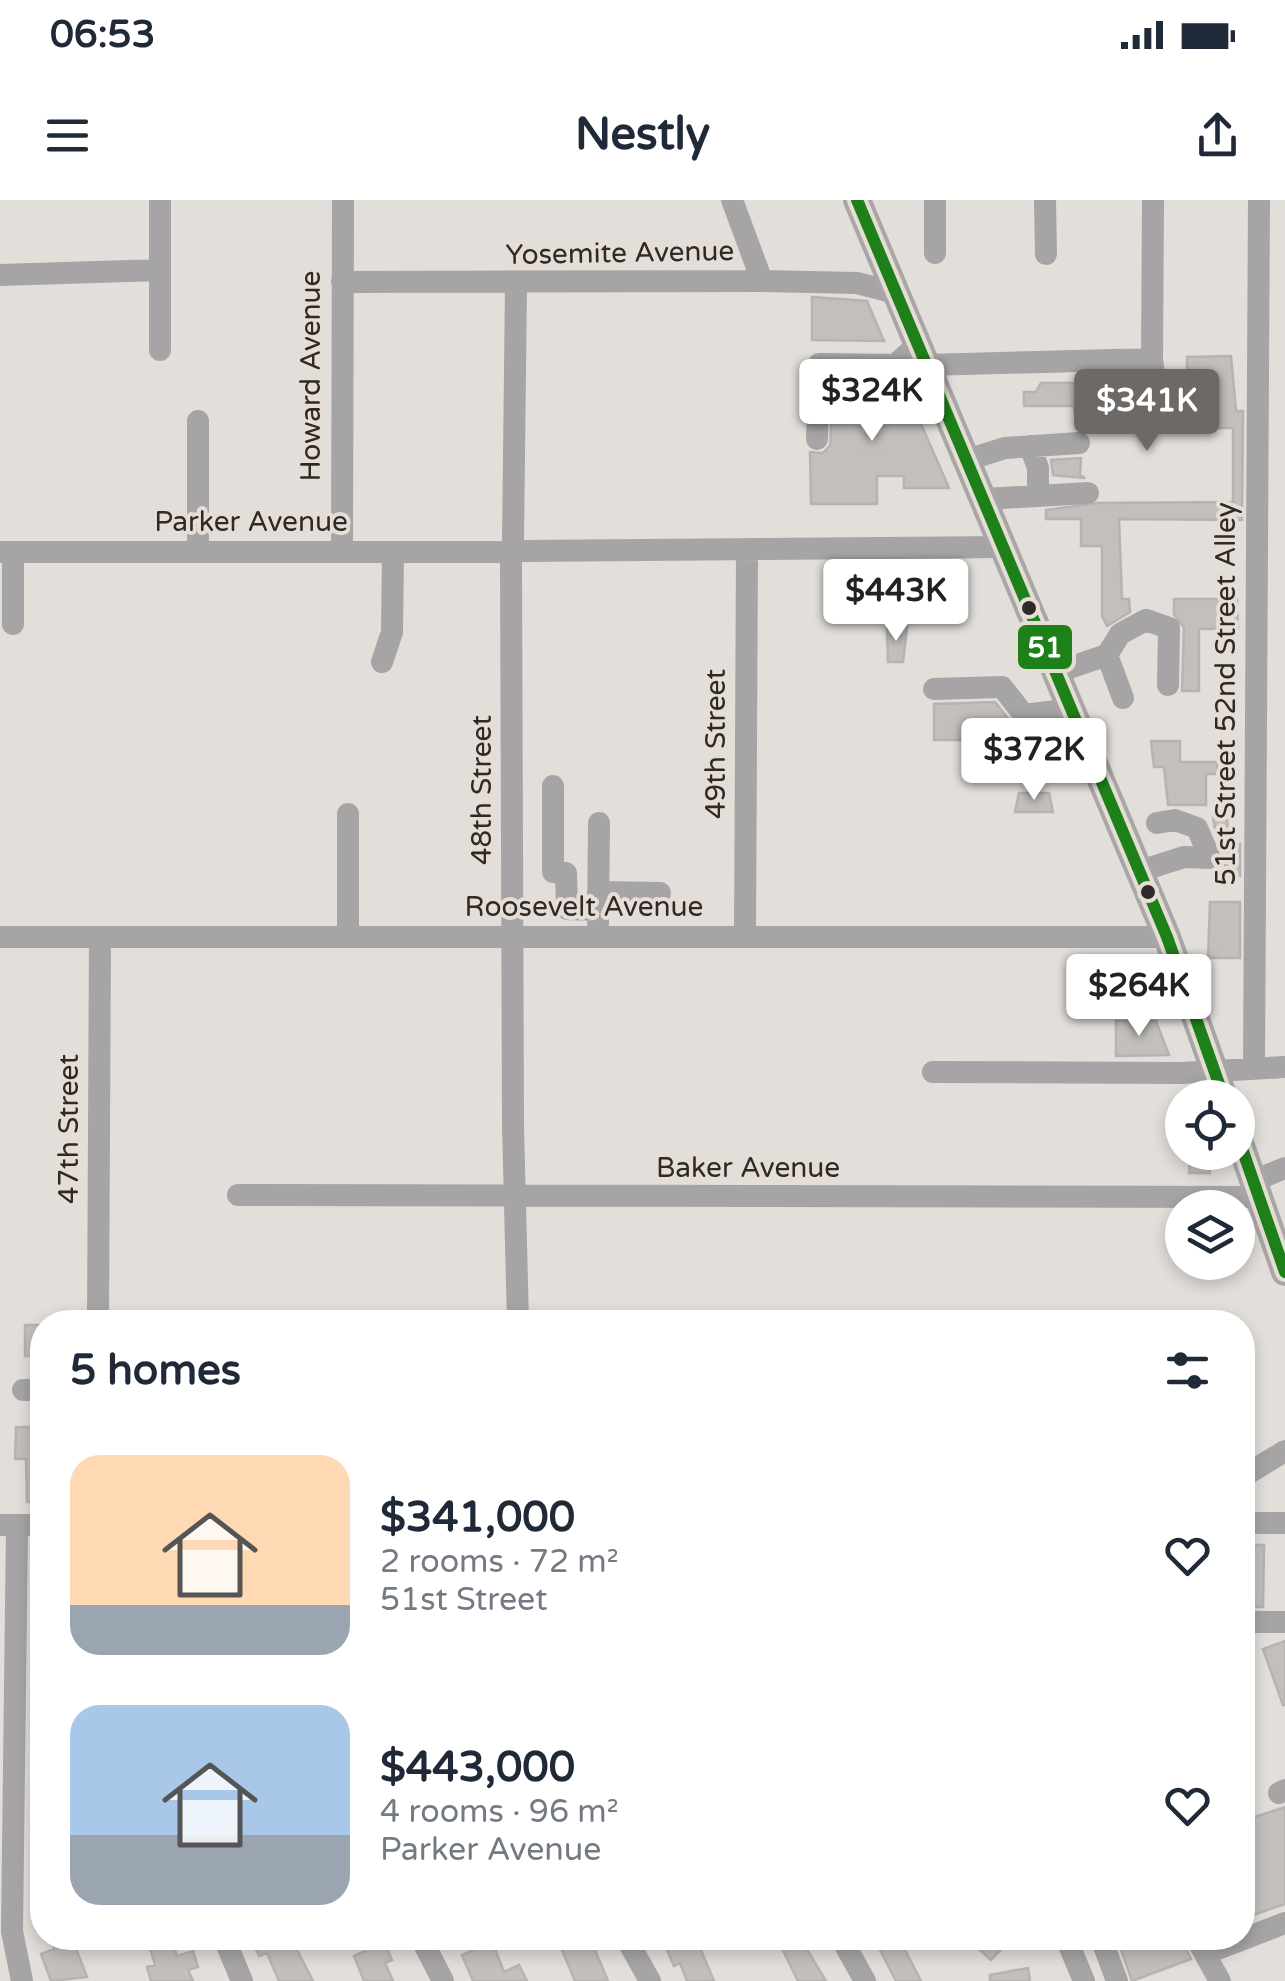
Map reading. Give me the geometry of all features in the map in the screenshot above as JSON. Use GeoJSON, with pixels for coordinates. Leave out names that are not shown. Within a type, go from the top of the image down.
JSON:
{"type":"FeatureCollection","features":[{"type":"Feature","properties":{"kind":"main road"},"geometry":{"type":"LineString","coordinates":[[858,200],[1167,937],[1218,1080]]}},
{"type":"Feature","properties":{"kind":"main road"},"geometry":{"type":"LineString","coordinates":[[1249,1170],[1285,1272]]}},
{"type":"Feature","properties":{"kind":"street"},"geometry":{"type":"LineString","coordinates":[[160,200],[160,350]]}},
{"type":"Feature","properties":{"kind":"street","name":"Howard Avenue"},"geometry":{"type":"LineString","coordinates":[[342,552],[343,200]]}},
{"type":"Feature","properties":{"kind":"street"},"geometry":{"type":"LineString","coordinates":[[732,200],[762,281]]}},
{"type":"Feature","properties":{"kind":"street"},"geometry":{"type":"LineString","coordinates":[[935,200],[935,253]]}},
{"type":"Feature","properties":{"kind":"street"},"geometry":{"type":"LineString","coordinates":[[1045,200],[1046,254]]}},
{"type":"Feature","properties":{"kind":"street"},"geometry":{"type":"LineString","coordinates":[[1152,200],[1152,358],[1156,365],[1156,389]]}},
{"type":"Feature","properties":{"kind":"street","name":"51st Street 52nd Street Alley"},"geometry":{"type":"LineString","coordinates":[[1254,1068],[1259,200]]}},
{"type":"Feature","properties":{"kind":"street"},"geometry":{"type":"LineString","coordinates":[[0,274],[160,270]]}},
{"type":"Feature","properties":{"kind":"street","name":"Yosemite Avenue"},"geometry":{"type":"LineString","coordinates":[[342,282],[762,281],[858,284],[896,293]]}},
{"type":"Feature","properties":{"kind":"street","name":"48th Street"},"geometry":{"type":"LineString","coordinates":[[516,284],[512,937],[518,1310]]}},
{"type":"Feature","properties":{"kind":"street"},"geometry":{"type":"LineString","coordinates":[[817,438],[819,364],[895,365],[923,354],[1152,358]]}},
{"type":"Feature","properties":{"kind":"street"},"geometry":{"type":"LineString","coordinates":[[198,421],[198,552]]}},
{"type":"Feature","properties":{"kind":"street"},"geometry":{"type":"LineString","coordinates":[[967,460],[1005,448],[1079,443]]}},
{"type":"Feature","properties":{"kind":"street"},"geometry":{"type":"LineString","coordinates":[[1030,446],[1038,468],[1038,494]]}},
{"type":"Feature","properties":{"kind":"street"},"geometry":{"type":"LineString","coordinates":[[985,499],[1088,493]]}},
{"type":"Feature","properties":{"kind":"street","name":"Parker Avenue"},"geometry":{"type":"LineString","coordinates":[[7,552],[1006,547]]}},
{"type":"Feature","properties":{"kind":"street","name":"49th Street"},"geometry":{"type":"LineString","coordinates":[[745,937],[747,551]]}},
{"type":"Feature","properties":{"kind":"street"},"geometry":{"type":"LineString","coordinates":[[7,552],[13,624]]}},
{"type":"Feature","properties":{"kind":"street"},"geometry":{"type":"LineString","coordinates":[[382,662],[392,632],[393,552]]}},
{"type":"Feature","properties":{"kind":"street"},"geometry":{"type":"LineString","coordinates":[[1057,672],[1107,655],[1120,634],[1146,620],[1169,628],[1168,685]]}},
{"type":"Feature","properties":{"kind":"street"},"geometry":{"type":"LineString","coordinates":[[1107,655],[1123,698]]}},
{"type":"Feature","properties":{"kind":"street"},"geometry":{"type":"LineString","coordinates":[[934,689],[1002,687],[1024,715],[1072,709]]}},
{"type":"Feature","properties":{"kind":"street"},"geometry":{"type":"LineString","coordinates":[[553,786],[553,872],[566,873],[598,892]]}},
{"type":"Feature","properties":{"kind":"street"},"geometry":{"type":"LineString","coordinates":[[348,814],[348,937]]}},
{"type":"Feature","properties":{"kind":"street"},"geometry":{"type":"LineString","coordinates":[[1140,872],[1184,858],[1210,858],[1198,828],[1175,820],[1157,823]]}},
{"type":"Feature","properties":{"kind":"street"},"geometry":{"type":"LineString","coordinates":[[598,937],[599,823]]}},
{"type":"Feature","properties":{"kind":"street"},"geometry":{"type":"LineString","coordinates":[[566,873],[567,909],[598,892],[660,893]]}},
{"type":"Feature","properties":{"kind":"street","name":"Roosevelt Avenue"},"geometry":{"type":"LineString","coordinates":[[0,937],[1167,937]]}},
{"type":"Feature","properties":{"kind":"street","name":"47th Street"},"geometry":{"type":"LineString","coordinates":[[98,1310],[100,937]]}},
{"type":"Feature","properties":{"kind":"street"},"geometry":{"type":"LineString","coordinates":[[933,1072],[1285,1067]]}},
{"type":"Feature","properties":{"kind":"street"},"geometry":{"type":"LineString","coordinates":[[1256,1189],[1285,1168]]}},
{"type":"Feature","properties":{"kind":"street","name":"Baker Avenue"},"geometry":{"type":"LineString","coordinates":[[238,1195],[516,1198],[1256,1189]]}},
{"type":"Feature","properties":{"kind":"street"},"geometry":{"type":"LineString","coordinates":[[1255,1470],[1285,1452]]}},
{"type":"Feature","properties":{"kind":"street"},"geometry":{"type":"LineString","coordinates":[[1255,1523],[1285,1522]]}},
{"type":"Feature","properties":{"kind":"street"},"geometry":{"type":"LineString","coordinates":[[9,1525],[6,1931],[22,1981]]}},
{"type":"Feature","properties":{"kind":"street"},"geometry":{"type":"LineString","coordinates":[[1255,1622],[1285,1622]]}},
{"type":"Feature","properties":{"kind":"street"},"geometry":{"type":"LineString","coordinates":[[1255,1931],[1285,1923]]}},
{"type":"Feature","properties":{"kind":"street"},"geometry":{"type":"LineString","coordinates":[[229,1950],[242,1981]]}},
{"type":"Feature","properties":{"kind":"street"},"geometry":{"type":"LineString","coordinates":[[426,1950],[442,1981]]}},
{"type":"Feature","properties":{"kind":"street"},"geometry":{"type":"LineString","coordinates":[[633,1950],[650,1981]]}},
{"type":"Feature","properties":{"kind":"street"},"geometry":{"type":"LineString","coordinates":[[848,1950],[865,1981]]}},
{"type":"Feature","properties":{"kind":"street"},"geometry":{"type":"LineString","coordinates":[[1071,1950],[1084,1981]]}},
{"type":"Feature","properties":{"kind":"street"},"geometry":{"type":"LineString","coordinates":[[1106,1950],[1117,1981]]}},
{"type":"Feature","properties":{"kind":"street"},"geometry":{"type":"LineString","coordinates":[[1204,1950],[1220,1981]]}},
{"type":"Feature","properties":{"kind":"building"},"geometry":{"type":"Polygon","coordinates":[[[812,297],[867,301],[884,341],[812,340],[812,297]]]}},
{"type":"Feature","properties":{"kind":"building"},"geometry":{"type":"Polygon","coordinates":[[[1231,356],[1236,411],[1243,411],[1242,520],[1119,519],[1122,599],[1129,599],[1130,612],[1107,626],[1102,616],[1102,546],[1081,546],[1081,519],[1046,519],[1046,510],[1098,503],[1233,502],[1233,428],[1076,428],[1074,406],[1024,406],[1024,392],[1036,392],[1041,383],[1109,383],[1109,375],[1134,374],[1139,377],[1150,411],[1182,411],[1182,397],[1187,397],[1187,357],[1231,356]]]}},
{"type":"Feature","properties":{"kind":"building"},"geometry":{"type":"Polygon","coordinates":[[[901,378],[949,488],[904,488],[904,476],[877,476],[877,504],[811,504],[810,452],[823,453],[830,446],[834,379],[901,378]]]}},
{"type":"Feature","properties":{"kind":"building"},"geometry":{"type":"Polygon","coordinates":[[[1081,458],[1080,475],[1085,478],[1053,475],[1051,460],[1081,458]]]}},
{"type":"Feature","properties":{"kind":"building"},"geometry":{"type":"Polygon","coordinates":[[[1174,599],[1237,599],[1238,629],[1199,629],[1199,691],[1182,691],[1184,628],[1174,614],[1174,599]]]}},
{"type":"Feature","properties":{"kind":"building"},"geometry":{"type":"Polygon","coordinates":[[[907,627],[903,662],[888,662],[887,628],[907,627]]]}},
{"type":"Feature","properties":{"kind":"building"},"geometry":{"type":"Polygon","coordinates":[[[995,702],[1014,726],[1014,740],[934,740],[934,704],[995,702]]]}},
{"type":"Feature","properties":{"kind":"building"},"geometry":{"type":"Polygon","coordinates":[[[1151,741],[1180,741],[1180,762],[1217,762],[1217,774],[1206,774],[1206,805],[1168,805],[1164,767],[1154,767],[1151,741]]]}},
{"type":"Feature","properties":{"kind":"building"},"geometry":{"type":"Polygon","coordinates":[[[1019,793],[1049,793],[1053,812],[1015,812],[1019,793]]]}},
{"type":"Feature","properties":{"kind":"building"},"geometry":{"type":"Polygon","coordinates":[[[1213,817],[1227,817],[1228,834],[1216,834],[1213,817]]]}},
{"type":"Feature","properties":{"kind":"building"},"geometry":{"type":"Polygon","coordinates":[[[1225,844],[1240,844],[1240,876],[1225,876],[1225,844]]]}},
{"type":"Feature","properties":{"kind":"building"},"geometry":{"type":"Polygon","coordinates":[[[1210,902],[1240,902],[1240,958],[1208,958],[1210,902]]]}},
{"type":"Feature","properties":{"kind":"building"},"geometry":{"type":"Polygon","coordinates":[[[1116,1021],[1156,1021],[1169,1055],[1116,1056],[1116,1021]]]}},
{"type":"Feature","properties":{"kind":"building"},"geometry":{"type":"Polygon","coordinates":[[[1189,1170],[1210,1170],[1210,1173],[1189,1170]]]}},
{"type":"Feature","properties":{"kind":"building"},"geometry":{"type":"Polygon","coordinates":[[[25,1325],[30,1325],[30,1356],[25,1356],[25,1325]]]}},
{"type":"Feature","properties":{"kind":"building"},"geometry":{"type":"Polygon","coordinates":[[[16,1427],[30,1427],[30,1502],[26,1459],[15,1459],[16,1427]]]}},
{"type":"Feature","properties":{"kind":"building"},"geometry":{"type":"Polygon","coordinates":[[[1255,1545],[1264,1545],[1263,1607],[1255,1607],[1255,1545]]]}},
{"type":"Feature","properties":{"kind":"building"},"geometry":{"type":"Polygon","coordinates":[[[1285,1641],[1285,1705],[1283,1705],[1263,1649],[1285,1641]]]}},
{"type":"Feature","properties":{"kind":"building"},"geometry":{"type":"Polygon","coordinates":[[[1285,1807],[1285,1904],[1255,1914],[1255,1817],[1285,1807]]]}},
{"type":"Feature","properties":{"kind":"building"},"geometry":{"type":"Polygon","coordinates":[[[77,1950],[87,1977],[51,1981],[41,1954],[77,1950]]]}},
{"type":"Feature","properties":{"kind":"building"},"geometry":{"type":"Polygon","coordinates":[[[151,1950],[175,1950],[177,1956],[193,1951],[198,1967],[188,1970],[193,1981],[151,1981],[147,1967],[155,1965],[151,1950]]]}},
{"type":"Feature","properties":{"kind":"building"},"geometry":{"type":"Polygon","coordinates":[[[256,1950],[297,1950],[313,1981],[279,1981],[267,1953],[259,1956],[256,1950]]]}},
{"type":"Feature","properties":{"kind":"building"},"geometry":{"type":"Polygon","coordinates":[[[387,1950],[392,1960],[385,1963],[393,1981],[364,1981],[354,1956],[387,1950]]]}},
{"type":"Feature","properties":{"kind":"building"},"geometry":{"type":"Polygon","coordinates":[[[473,1950],[495,1950],[504,1972],[519,1965],[527,1981],[473,1981],[462,1955],[473,1950]]]}},
{"type":"Feature","properties":{"kind":"building"},"geometry":{"type":"Polygon","coordinates":[[[562,1950],[595,1950],[608,1981],[575,1981],[562,1950]]]}},
{"type":"Feature","properties":{"kind":"building"},"geometry":{"type":"Polygon","coordinates":[[[667,1950],[701,1950],[714,1981],[687,1981],[680,1963],[674,1966],[667,1950]]]}},
{"type":"Feature","properties":{"kind":"building"},"geometry":{"type":"Polygon","coordinates":[[[783,1950],[807,1950],[826,1981],[798,1981],[783,1950]]]}},
{"type":"Feature","properties":{"kind":"building"},"geometry":{"type":"Polygon","coordinates":[[[880,1950],[905,1950],[921,1981],[896,1981],[880,1950]]]}},
{"type":"Feature","properties":{"kind":"building"},"geometry":{"type":"Polygon","coordinates":[[[980,1950],[1001,1950],[991,1960],[980,1950]]]}},
{"type":"Feature","properties":{"kind":"building"},"geometry":{"type":"Polygon","coordinates":[[[1121,1950],[1187,1950],[1191,1959],[1132,1981],[1121,1950]]]}},
{"type":"Feature","properties":{"kind":"building"},"geometry":{"type":"Polygon","coordinates":[[[1028,1968],[1030,1981],[990,1981],[990,1975],[1028,1968]]]}},
{"type":"Feature","properties":{"kind":"transit line","name":"51"},"geometry":{"type":"LineString","coordinates":[[857,200],[1167,937],[1218,1080]]}},
{"type":"Feature","properties":{"kind":"transit line","name":"51"},"geometry":{"type":"LineString","coordinates":[[1249,1170],[1285,1272]]}}]}
